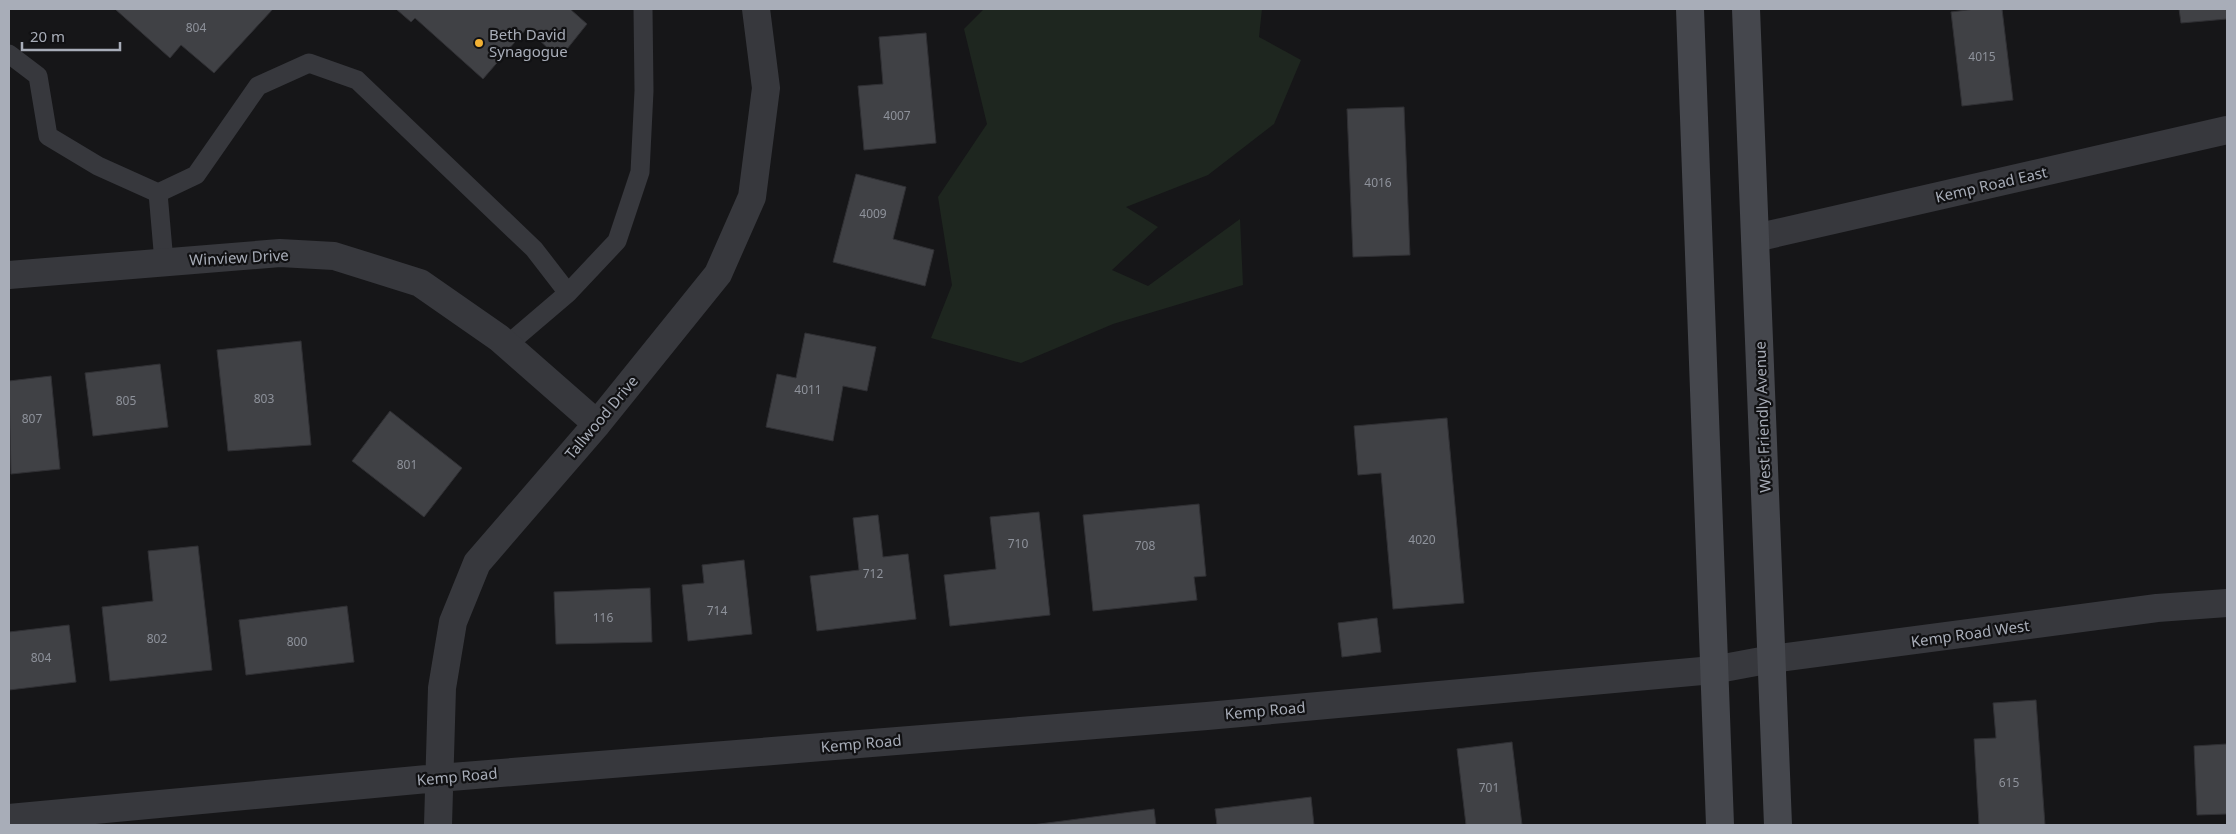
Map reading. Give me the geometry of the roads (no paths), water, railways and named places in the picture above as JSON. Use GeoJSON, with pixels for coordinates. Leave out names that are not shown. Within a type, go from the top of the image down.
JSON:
{"type":"FeatureCollection","features":[{"type":"Feature","properties":{"kind":"main road"},"geometry":{"type":"LineString","coordinates":[[1690,9],[1720,825]]}},
{"type":"Feature","properties":{"kind":"main road","name":"West Friendly Avenue"},"geometry":{"type":"LineString","coordinates":[[1746,9],[1778,825]]}},
{"type":"Feature","properties":{"kind":"street","name":"Tallwood Drive"},"geometry":{"type":"LineString","coordinates":[[438,825],[442,688],[453,622],[477,562],[596,424],[718,274],[752,197],[766,88],[756,9]]}},
{"type":"Feature","properties":{"kind":"street","name":"Kemp Road East"},"geometry":{"type":"LineString","coordinates":[[1755,238],[2227,130]]}},
{"type":"Feature","properties":{"kind":"street","name":"Winview Drive"},"geometry":{"type":"LineString","coordinates":[[9,275],[280,253],[334,256],[420,283],[508,345],[596,424]]}},
{"type":"Feature","properties":{"kind":"street","name":"Kemp Road West"},"geometry":{"type":"LineString","coordinates":[[1713,670],[1772,659],[2157,608],[2227,603]]}},
{"type":"Feature","properties":{"kind":"street","name":"Kemp Road"},"geometry":{"type":"LineString","coordinates":[[9,818],[438,778],[1198,716],[1713,670]]}},
{"type":"Feature","properties":{"kind":"lane"},"geometry":{"type":"LineString","coordinates":[[508,345],[568,293],[617,241],[640,172],[644,91],[643,9]]}},
{"type":"Feature","properties":{"kind":"lane"},"geometry":{"type":"LineString","coordinates":[[9,54],[38,76],[48,136],[98,166],[158,193],[196,175],[258,86],[309,63],[357,80],[534,249],[568,293]]}},
{"type":"Feature","properties":{"kind":"lane"},"geometry":{"type":"LineString","coordinates":[[158,193],[164,262]]}},
{"type":"Feature","properties":{"kind":"place","name":"Beth David Synagogue"},"geometry":{"type":"Point","coordinates":[479,43]}}]}
